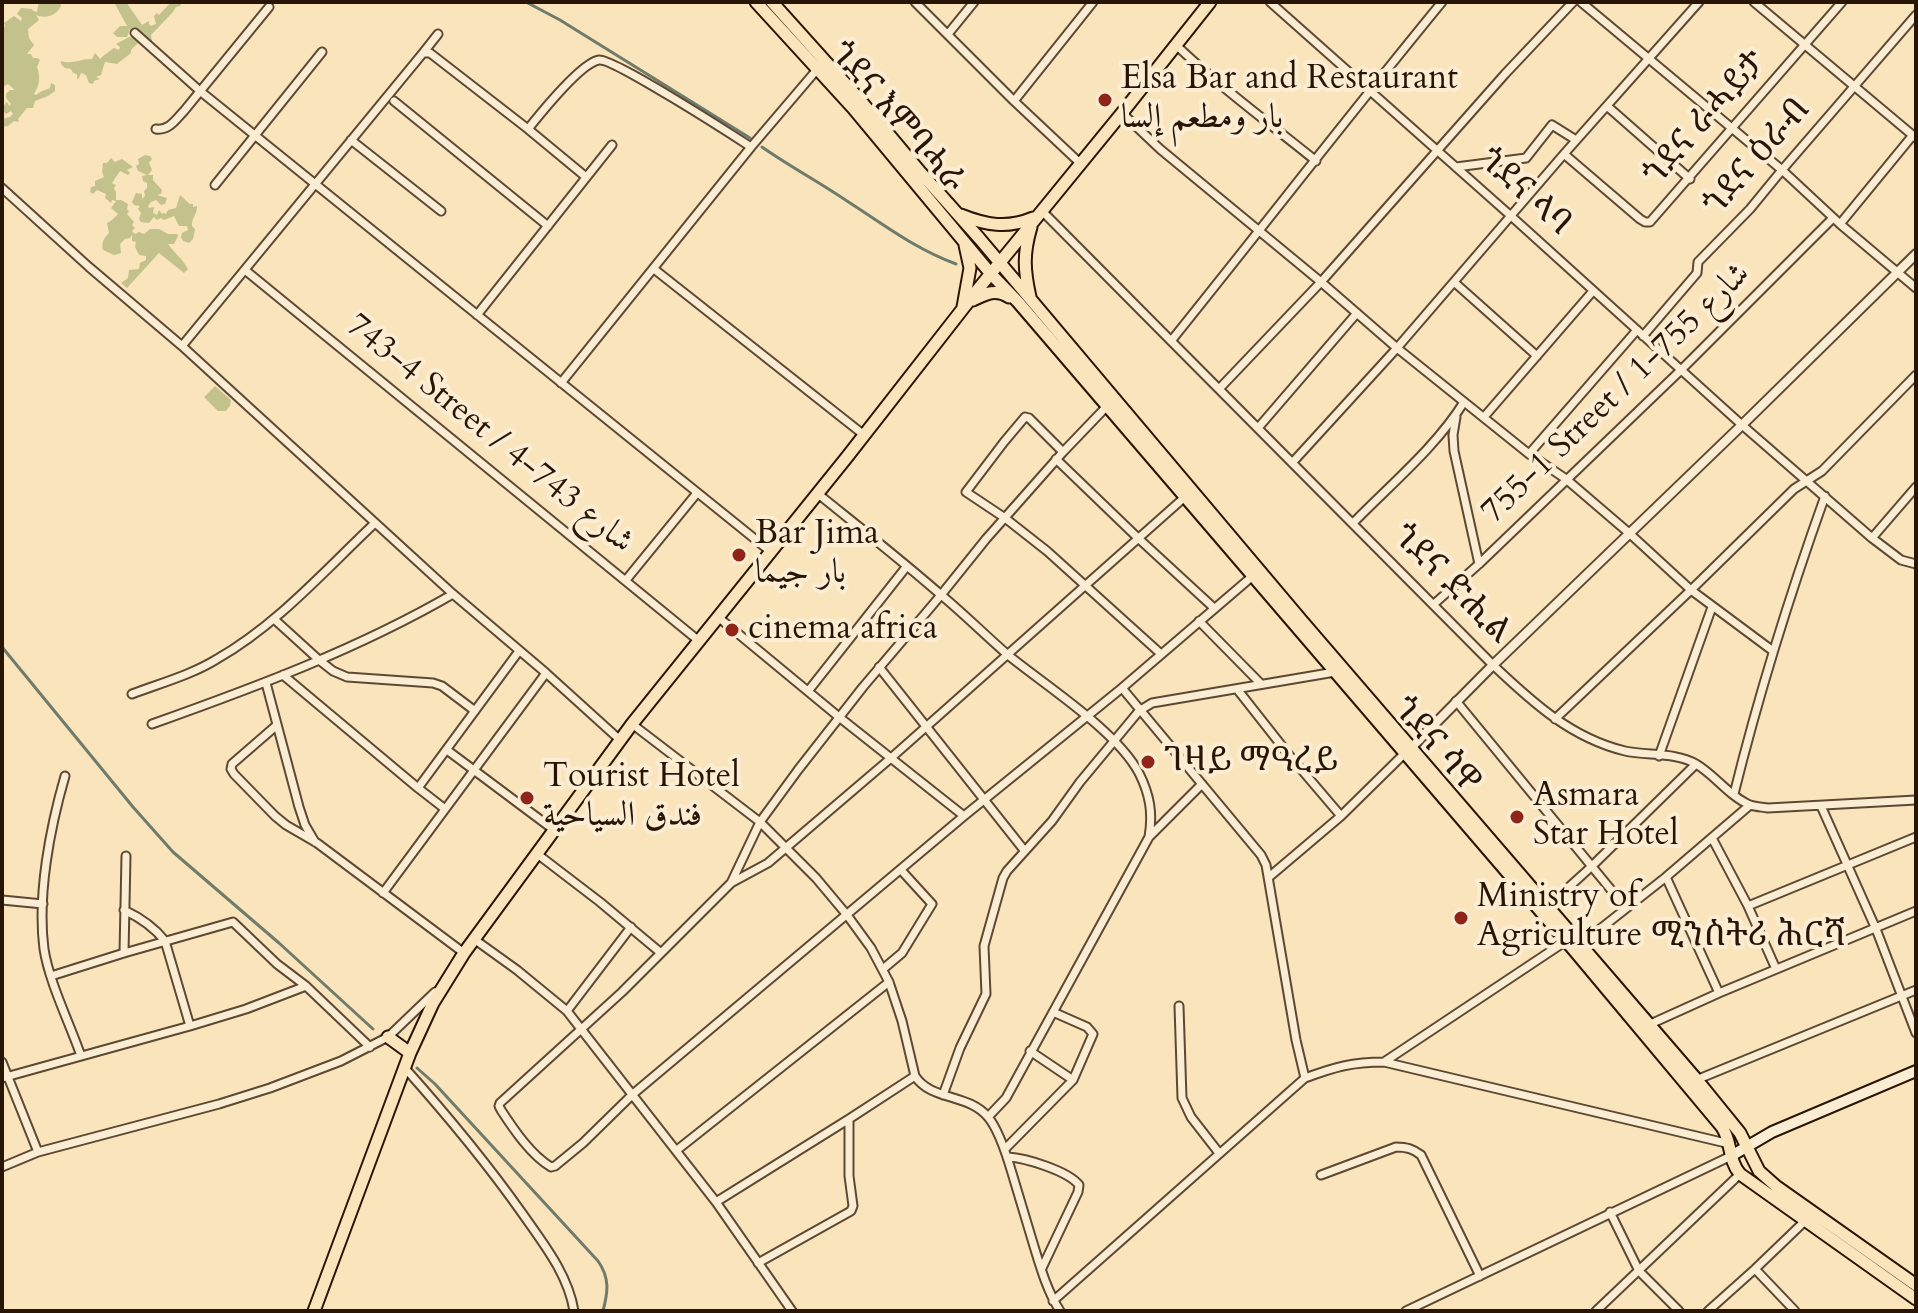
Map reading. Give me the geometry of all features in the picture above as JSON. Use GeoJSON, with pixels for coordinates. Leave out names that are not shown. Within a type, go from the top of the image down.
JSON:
{"type":"FeatureCollection","features":[{"type":"Feature","properties":{"kind":"main road","name":"ጎደና እምባሓራ"},"geometry":{"type":"LineString","coordinates":[[756,2],[821,64],[1000,263]]}},
{"type":"Feature","properties":{"kind":"main road","name":"ጎደና እምባሓራ"},"geometry":{"type":"LineString","coordinates":[[772,2],[870,128],[991,274]]}},
{"type":"Feature","properties":{"kind":"main road"},"geometry":{"type":"LineString","coordinates":[[314,1311],[404,1067],[427,1014],[464,953],[632,724],[1210,2]]}},
{"type":"Feature","properties":{"kind":"main road"},"geometry":{"type":"LineString","coordinates":[[957,214],[980,223],[1000,226],[1021,224],[1037,217]]}},
{"type":"Feature","properties":{"kind":"main road"},"geometry":{"type":"LineString","coordinates":[[1031,301],[1024,255],[1037,217]]}},
{"type":"Feature","properties":{"kind":"main road"},"geometry":{"type":"LineString","coordinates":[[964,241],[970,268],[964,307]]}},
{"type":"Feature","properties":{"kind":"main road","name":"ጎደና ሳዋ"},"geometry":{"type":"LineString","coordinates":[[1000,263],[1188,495],[1692,1082],[1740,1133],[1759,1171],[1809,1216],[1916,1299]]}},
{"type":"Feature","properties":{"kind":"main road","name":"ጎደና ሳዋ"},"geometry":{"type":"LineString","coordinates":[[991,274],[1111,403]]}},
{"type":"Feature","properties":{"kind":"main road"},"geometry":{"type":"LineString","coordinates":[[964,307],[988,293],[996,292],[1018,302]]}},
{"type":"Feature","properties":{"kind":"main road","name":"ጎደና ሳዋ"},"geometry":{"type":"LineString","coordinates":[[1408,750],[1548,906],[1573,940]]}},
{"type":"Feature","properties":{"kind":"main road"},"geometry":{"type":"LineString","coordinates":[[388,1037],[410,1053]]}},
{"type":"Feature","properties":{"kind":"main road"},"geometry":{"type":"LineString","coordinates":[[1730,1150],[1746,1146],[1916,1071]]}},
{"type":"Feature","properties":{"kind":"main road","name":"ጎደና ሳዋ"},"geometry":{"type":"LineString","coordinates":[[1692,1082],[1729,1138],[1735,1169],[1740,1174],[1916,1285]]}},
{"type":"Feature","properties":{"kind":"street"},"geometry":{"type":"LineString","coordinates":[[915,2],[1081,164]]}},
{"type":"Feature","properties":{"kind":"street"},"geometry":{"type":"LineString","coordinates":[[948,34],[974,2]]}},
{"type":"Feature","properties":{"kind":"street"},"geometry":{"type":"LineString","coordinates":[[1014,101],[1093,2]]}},
{"type":"Feature","properties":{"kind":"street","name":"ጎደና ላባ"},"geometry":{"type":"LineString","coordinates":[[1270,2],[1742,425],[1898,559],[1916,564]]}},
{"type":"Feature","properties":{"kind":"street"},"geometry":{"type":"LineString","coordinates":[[1171,341],[1442,2]]}},
{"type":"Feature","properties":{"kind":"street"},"geometry":{"type":"LineString","coordinates":[[1219,389],[1321,282],[1573,2]]}},
{"type":"Feature","properties":{"kind":"street"},"geometry":{"type":"LineString","coordinates":[[1581,2],[1782,170],[1916,288]]}},
{"type":"Feature","properties":{"kind":"street"},"geometry":{"type":"LineString","coordinates":[[1292,463],[1397,348],[1699,2]]}},
{"type":"Feature","properties":{"kind":"street"},"geometry":{"type":"LineString","coordinates":[[1754,2],[1914,136],[1840,224]]}},
{"type":"Feature","properties":{"kind":"street","name":"ጎደና ራሓይታ"},"geometry":{"type":"LineString","coordinates":[[1564,154],[1645,222],[1650,222],[1842,2]]}},
{"type":"Feature","properties":{"kind":"street"},"geometry":{"type":"LineString","coordinates":[[156,129],[169,126],[269,7]]}},
{"type":"Feature","properties":{"kind":"street","name":"ጎደና ዕራብ"},"geometry":{"type":"LineString","coordinates":[[1529,454],[1697,273],[1698,262],[1750,209],[1916,15]]}},
{"type":"Feature","properties":{"kind":"street"},"geometry":{"type":"LineString","coordinates":[[135,33],[200,91],[771,552]]}},
{"type":"Feature","properties":{"kind":"street"},"geometry":{"type":"LineString","coordinates":[[182,346],[438,34]]}},
{"type":"Feature","properties":{"kind":"street"},"geometry":{"type":"LineString","coordinates":[[1176,45],[1316,161]]}},
{"type":"Feature","properties":{"kind":"street"},"geometry":{"type":"LineString","coordinates":[[215,185],[322,52]]}},
{"type":"Feature","properties":{"kind":"street"},"geometry":{"type":"LineString","coordinates":[[423,53],[430,53],[586,177]]}},
{"type":"Feature","properties":{"kind":"street"},"geometry":{"type":"LineString","coordinates":[[528,129],[568,83],[592,63],[605,60],[751,147]]}},
{"type":"Feature","properties":{"kind":"street"},"geometry":{"type":"LineString","coordinates":[[561,383],[821,64]]}},
{"type":"Feature","properties":{"kind":"street"},"geometry":{"type":"LineString","coordinates":[[394,101],[548,226]]}},
{"type":"Feature","properties":{"kind":"street"},"geometry":{"type":"LineString","coordinates":[[1607,106],[1690,179]]}},
{"type":"Feature","properties":{"kind":"street"},"geometry":{"type":"LineString","coordinates":[[1122,113],[1160,149],[1397,348],[1529,454],[1566,479],[1691,590],[1773,651]]}},
{"type":"Feature","properties":{"kind":"street"},"geometry":{"type":"LineString","coordinates":[[1456,167],[1526,158],[1552,125],[1576,140]]}},
{"type":"Feature","properties":{"kind":"street"},"geometry":{"type":"LineString","coordinates":[[351,140],[441,211]]}},
{"type":"Feature","properties":{"kind":"street"},"geometry":{"type":"LineString","coordinates":[[477,315],[612,145]]}},
{"type":"Feature","properties":{"kind":"street"},"geometry":{"type":"LineString","coordinates":[[2,188],[620,740]]}},
{"type":"Feature","properties":{"kind":"street","name":"ጎደና ድሒል"},"geometry":{"type":"LineString","coordinates":[[1037,217],[1171,341],[1529,700],[1583,736],[1611,748],[1696,764],[1750,805]]}},
{"type":"Feature","properties":{"kind":"street","name":"755-1 Street / شارع 755-1"},"geometry":{"type":"LineString","coordinates":[[1434,604],[1681,370],[1833,218]]}},
{"type":"Feature","properties":{"kind":"street"},"geometry":{"type":"LineString","coordinates":[[1269,877],[1341,816],[1916,254]]}},
{"type":"Feature","properties":{"kind":"street"},"geometry":{"type":"LineString","coordinates":[[654,269],[864,435]]}},
{"type":"Feature","properties":{"kind":"street","name":"743-4 Street / شارع 743-4"},"geometry":{"type":"LineString","coordinates":[[245,270],[699,641]]}},
{"type":"Feature","properties":{"kind":"street"},"geometry":{"type":"LineString","coordinates":[[1454,282],[1537,356]]}},
{"type":"Feature","properties":{"kind":"street"},"geometry":{"type":"LineString","coordinates":[[1484,417],[1593,291]]}},
{"type":"Feature","properties":{"kind":"street"},"geometry":{"type":"LineString","coordinates":[[1258,428],[1357,313]]}},
{"type":"Feature","properties":{"kind":"street"},"geometry":{"type":"LineString","coordinates":[[1555,719],[1794,489],[1822,471],[1916,375]]}},
{"type":"Feature","properties":{"kind":"street"},"geometry":{"type":"LineString","coordinates":[[1353,523],[1427,447],[1464,402]]}},
{"type":"Feature","properties":{"kind":"street"},"geometry":{"type":"LineString","coordinates":[[731,883],[760,822],[839,717],[959,570],[1056,459],[1111,403]]}},
{"type":"Feature","properties":{"kind":"street"},"geometry":{"type":"LineString","coordinates":[[1456,415],[1454,451],[1479,564]]}},
{"type":"Feature","properties":{"kind":"street"},"geometry":{"type":"LineString","coordinates":[[1063,452],[1025,417],[966,492],[1005,518],[1161,654]]}},
{"type":"Feature","properties":{"kind":"street"},"geometry":{"type":"LineString","coordinates":[[1056,459],[1214,608]]}},
{"type":"Feature","properties":{"kind":"street"},"geometry":{"type":"LineString","coordinates":[[1872,538],[1916,487]]}},
{"type":"Feature","properties":{"kind":"street"},"geometry":{"type":"LineString","coordinates":[[626,580],[697,493]]}},
{"type":"Feature","properties":{"kind":"street"},"geometry":{"type":"LineString","coordinates":[[817,493],[1115,742],[1138,772],[1144,787],[1151,807],[1149,837]]}},
{"type":"Feature","properties":{"kind":"street"},"geometry":{"type":"LineString","coordinates":[[1188,495],[768,863],[731,883],[622,992],[500,1103],[512,1127],[551,1167],[583,1143],[633,1094],[1256,573]]}},
{"type":"Feature","properties":{"kind":"street"},"geometry":{"type":"LineString","coordinates":[[1734,794],[1773,651],[1825,496]]}},
{"type":"Feature","properties":{"kind":"street"},"geometry":{"type":"LineString","coordinates":[[132,694],[207,665],[254,636],[375,523]]}},
{"type":"Feature","properties":{"kind":"street"},"geometry":{"type":"LineString","coordinates":[[809,690],[907,566]]}},
{"type":"Feature","properties":{"kind":"street"},"geometry":{"type":"LineString","coordinates":[[152,724],[266,683],[391,629],[453,594]]}},
{"type":"Feature","properties":{"kind":"street"},"geometry":{"type":"LineString","coordinates":[[1659,756],[1712,607]]}},
{"type":"Feature","properties":{"kind":"street"},"geometry":{"type":"LineString","coordinates":[[718,617],[964,816]]}},
{"type":"Feature","properties":{"kind":"street"},"geometry":{"type":"LineString","coordinates":[[274,619],[333,671],[347,677],[433,683],[442,686],[475,711]]}},
{"type":"Feature","properties":{"kind":"street"},"geometry":{"type":"LineString","coordinates":[[1199,621],[1261,684]]}},
{"type":"Feature","properties":{"kind":"street"},"geometry":{"type":"LineString","coordinates":[[418,788],[519,651]]}},
{"type":"Feature","properties":{"kind":"street"},"geometry":{"type":"LineString","coordinates":[[879,667],[1024,850]]}},
{"type":"Feature","properties":{"kind":"street"},"geometry":{"type":"LineString","coordinates":[[943,1095],[960,1048],[986,994],[984,946],[1003,878],[1139,711],[1152,703],[1339,670]]}},
{"type":"Feature","properties":{"kind":"street"},"geometry":{"type":"LineString","coordinates":[[383,893],[546,673]]}},
{"type":"Feature","properties":{"kind":"street"},"geometry":{"type":"LineString","coordinates":[[283,675],[445,809]]}},
{"type":"Feature","properties":{"kind":"street"},"geometry":{"type":"LineString","coordinates":[[266,683],[299,807],[305,825],[317,843]]}},
{"type":"Feature","properties":{"kind":"street"},"geometry":{"type":"LineString","coordinates":[[1122,688],[1261,855],[1266,865],[1305,1078]]}},
{"type":"Feature","properties":{"kind":"street"},"geometry":{"type":"LineString","coordinates":[[1237,689],[1341,816]]}},
{"type":"Feature","properties":{"kind":"street"},"geometry":{"type":"LineString","coordinates":[[1456,701],[1626,908]]}},
{"type":"Feature","properties":{"kind":"street"},"geometry":{"type":"LineString","coordinates":[[632,724],[760,822],[847,915],[871,948],[889,982],[918,1082],[943,1095],[966,1100],[988,1117],[1006,1153],[1041,1269],[1060,1311]]}},
{"type":"Feature","properties":{"kind":"street"},"geometry":{"type":"LineString","coordinates":[[277,725],[232,764],[231,769],[286,825],[317,843],[464,953]]}},
{"type":"Feature","properties":{"kind":"street"},"geometry":{"type":"LineString","coordinates":[[447,750],[554,830]]}},
{"type":"Feature","properties":{"kind":"street"},"geometry":{"type":"LineString","coordinates":[[1548,906],[1696,764]]}},
{"type":"Feature","properties":{"kind":"street"},"geometry":{"type":"LineString","coordinates":[[65,776],[50,835],[43,904],[44,949],[81,1056]]}},
{"type":"Feature","properties":{"kind":"street"},"geometry":{"type":"LineString","coordinates":[[988,1117],[1006,1098],[1149,837],[1202,784]]}},
{"type":"Feature","properties":{"kind":"street"},"geometry":{"type":"LineString","coordinates":[[1384,1062],[1626,908],[1750,805],[1768,808],[1916,800]]}},
{"type":"Feature","properties":{"kind":"street"},"geometry":{"type":"LineString","coordinates":[[1821,806],[1876,929],[1916,1033]]}},
{"type":"Feature","properties":{"kind":"street"},"geometry":{"type":"LineString","coordinates":[[1748,906],[1916,837]]}},
{"type":"Feature","properties":{"kind":"street"},"geometry":{"type":"LineString","coordinates":[[1712,838],[1748,906],[1776,969]]}},
{"type":"Feature","properties":{"kind":"street"},"geometry":{"type":"LineString","coordinates":[[536,853],[661,953]]}},
{"type":"Feature","properties":{"kind":"street"},"geometry":{"type":"LineString","coordinates":[[124,953],[126,856]]}},
{"type":"Feature","properties":{"kind":"street"},"geometry":{"type":"LineString","coordinates":[[883,969],[902,953],[932,904],[901,870]]}},
{"type":"Feature","properties":{"kind":"street"},"geometry":{"type":"LineString","coordinates":[[1666,877],[1719,993]]}},
{"type":"Feature","properties":{"kind":"street"},"geometry":{"type":"LineString","coordinates":[[2,900],[43,904]]}},
{"type":"Feature","properties":{"kind":"street"},"geometry":{"type":"LineString","coordinates":[[124,910],[139,917],[165,941],[190,1026]]}},
{"type":"Feature","properties":{"kind":"street"},"geometry":{"type":"LineString","coordinates":[[1645,1027],[1916,911]]}},
{"type":"Feature","properties":{"kind":"street"},"geometry":{"type":"LineString","coordinates":[[51,976],[233,922],[370,1047]]}},
{"type":"Feature","properties":{"kind":"street"},"geometry":{"type":"LineString","coordinates":[[567,1011],[631,927]]}},
{"type":"Feature","properties":{"kind":"street"},"geometry":{"type":"LineString","coordinates":[[474,939],[567,1011],[677,1150],[792,1311]]}},
{"type":"Feature","properties":{"kind":"street"},"geometry":{"type":"LineString","coordinates":[[2,1167],[38,1152],[219,1104],[341,1061],[388,1037],[445,982]]}},
{"type":"Feature","properties":{"kind":"street"},"geometry":{"type":"LineString","coordinates":[[677,1150],[889,982]]}},
{"type":"Feature","properties":{"kind":"street"},"geometry":{"type":"LineString","coordinates":[[5,1077],[190,1026],[306,986]]}},
{"type":"Feature","properties":{"kind":"street"},"geometry":{"type":"LineString","coordinates":[[1692,1082],[1916,990]]}},
{"type":"Feature","properties":{"kind":"street"},"geometry":{"type":"LineString","coordinates":[[1179,1006],[1182,1098],[1191,1117],[1219,1153]]}},
{"type":"Feature","properties":{"kind":"street"},"geometry":{"type":"LineString","coordinates":[[1006,1153],[1073,1080],[1093,1034],[1087,1027],[1053,1012]]}},
{"type":"Feature","properties":{"kind":"street"},"geometry":{"type":"LineString","coordinates":[[1030,1051],[1073,1080]]}},
{"type":"Feature","properties":{"kind":"street"},"geometry":{"type":"LineString","coordinates":[[2,1062],[5,1077],[38,1152]]}},
{"type":"Feature","properties":{"kind":"street"},"geometry":{"type":"LineString","coordinates":[[1053,1301],[1305,1078],[1341,1065],[1384,1062],[1730,1150]]}},
{"type":"Feature","properties":{"kind":"street"},"geometry":{"type":"LineString","coordinates":[[404,1067],[465,1138],[546,1246],[567,1284],[574,1311]]}},
{"type":"Feature","properties":{"kind":"street"},"geometry":{"type":"LineString","coordinates":[[716,1202],[915,1076]]}},
{"type":"Feature","properties":{"kind":"street"},"geometry":{"type":"LineString","coordinates":[[758,1263],[851,1211],[849,1119]]}},
{"type":"Feature","properties":{"kind":"street"},"geometry":{"type":"LineString","coordinates":[[1321,1175],[1396,1147],[1414,1150],[1421,1155],[1480,1276]]}},
{"type":"Feature","properties":{"kind":"street"},"geometry":{"type":"LineString","coordinates":[[1406,1311],[1422,1307],[1730,1150]]}},
{"type":"Feature","properties":{"kind":"street"},"geometry":{"type":"LineString","coordinates":[[1006,1153],[1066,1176],[1079,1185],[1041,1269]]}},
{"type":"Feature","properties":{"kind":"street"},"geometry":{"type":"LineString","coordinates":[[1596,1311],[1740,1174]]}},
{"type":"Feature","properties":{"kind":"street"},"geometry":{"type":"LineString","coordinates":[[1610,1212],[1639,1271],[1679,1311]]}},
{"type":"Feature","properties":{"kind":"street"},"geometry":{"type":"LineString","coordinates":[[1708,1311],[1809,1216]]}},
{"type":"Feature","properties":{"kind":"street"},"geometry":{"type":"LineString","coordinates":[[1755,1269],[1795,1311]]}},
{"type":"Feature","properties":{"kind":"shaded area"},"geometry":{"type":"Polygon","coordinates":[[[39,2],[60,2],[61,6],[50,16],[36,15],[39,20],[28,29],[34,45],[27,54],[40,60],[37,67],[39,82],[34,94],[50,88],[51,83],[55,85],[55,91],[35,101],[33,108],[27,108],[19,122],[2,127],[2,119],[13,114],[2,110],[6,102],[9,106],[11,104],[6,94],[15,90],[8,84],[2,87],[4,23],[14,16],[21,21],[17,14],[21,8],[37,12],[39,2]]]}},
{"type":"Feature","properties":{"kind":"shaded area"},"geometry":{"type":"Polygon","coordinates":[[[114,2],[126,2],[142,25],[149,21],[151,26],[156,24],[154,16],[159,15],[171,2],[183,2],[151,35],[161,52],[130,32],[129,28],[127,37],[117,37],[113,33],[120,26],[127,26],[114,2]]]}},
{"type":"Feature","properties":{"kind":"shaded area"},"geometry":{"type":"Polygon","coordinates":[[[129,37],[140,41],[117,64],[105,62],[101,75],[96,77],[100,79],[93,84],[81,73],[77,79],[77,74],[61,64],[61,61],[92,59],[95,53],[100,59],[114,48],[119,50],[116,44],[129,37]]]}},
{"type":"Feature","properties":{"kind":"shaded area"},"geometry":{"type":"Polygon","coordinates":[[[145,155],[152,159],[149,163],[152,170],[148,175],[153,175],[153,180],[162,190],[157,195],[167,198],[161,205],[156,200],[151,202],[148,206],[154,207],[153,213],[157,215],[159,210],[166,214],[168,210],[176,208],[180,195],[193,207],[197,206],[192,223],[195,229],[193,239],[189,243],[181,237],[188,230],[187,226],[179,226],[174,216],[164,220],[154,217],[149,223],[139,219],[140,206],[132,202],[136,193],[142,194],[142,199],[145,196],[147,183],[142,176],[147,175],[138,171],[136,166],[138,159],[145,155]]]}},
{"type":"Feature","properties":{"kind":"shaded area"},"geometry":{"type":"Polygon","coordinates":[[[111,158],[115,162],[122,159],[133,167],[127,170],[128,175],[120,171],[112,183],[116,185],[116,200],[128,204],[127,214],[135,228],[132,231],[144,234],[150,229],[159,229],[168,234],[177,234],[174,244],[168,244],[188,269],[184,273],[159,253],[127,288],[121,283],[128,278],[129,270],[139,269],[146,256],[139,255],[132,235],[120,244],[121,253],[114,255],[103,250],[103,241],[109,233],[107,223],[118,214],[111,208],[116,201],[112,200],[111,203],[105,198],[106,194],[97,190],[93,194],[90,192],[95,181],[104,177],[103,163],[111,158]]]}},
{"type":"Feature","properties":{"kind":"shaded area"},"geometry":{"type":"Polygon","coordinates":[[[215,386],[231,400],[226,411],[218,411],[204,397],[215,386]]]}},
{"type":"Feature","properties":{"kind":"waterway"},"geometry":{"type":"LineString","coordinates":[[526,2],[750,138]]}},
{"type":"Feature","properties":{"kind":"waterway"},"geometry":{"type":"LineString","coordinates":[[762,147],[900,236],[956,264]]}},
{"type":"Feature","properties":{"kind":"waterway"},"geometry":{"type":"LineString","coordinates":[[2,647],[173,852],[373,1029]]}},
{"type":"Feature","properties":{"kind":"waterway"},"geometry":{"type":"LineString","coordinates":[[417,1068],[598,1261],[607,1285],[603,1311]]}},
{"type":"Feature","properties":{"kind":"place","name":"Elsa Bar and Restaurant بار ومطعم إلسا"},"geometry":{"type":"Point","coordinates":[1105,100]}},
{"type":"Feature","properties":{"kind":"place","name":"Bar Jima بار جيما"},"geometry":{"type":"Point","coordinates":[739,555]}},
{"type":"Feature","properties":{"kind":"place","name":"cinema africa"},"geometry":{"type":"Point","coordinates":[732,630]}},
{"type":"Feature","properties":{"kind":"place","name":"ገዛይ ማዓረይ"},"geometry":{"type":"Point","coordinates":[1148,762]}},
{"type":"Feature","properties":{"kind":"place","name":"Tourist Hotel فندق السياحية"},"geometry":{"type":"Point","coordinates":[527,798]}},
{"type":"Feature","properties":{"kind":"place","name":"Asmara Star Hotel"},"geometry":{"type":"Point","coordinates":[1517,817]}},
{"type":"Feature","properties":{"kind":"place","name":"Ministry of Agriculture ሚንስትሪ ሕርሻ"},"geometry":{"type":"Point","coordinates":[1461,918]}}]}
